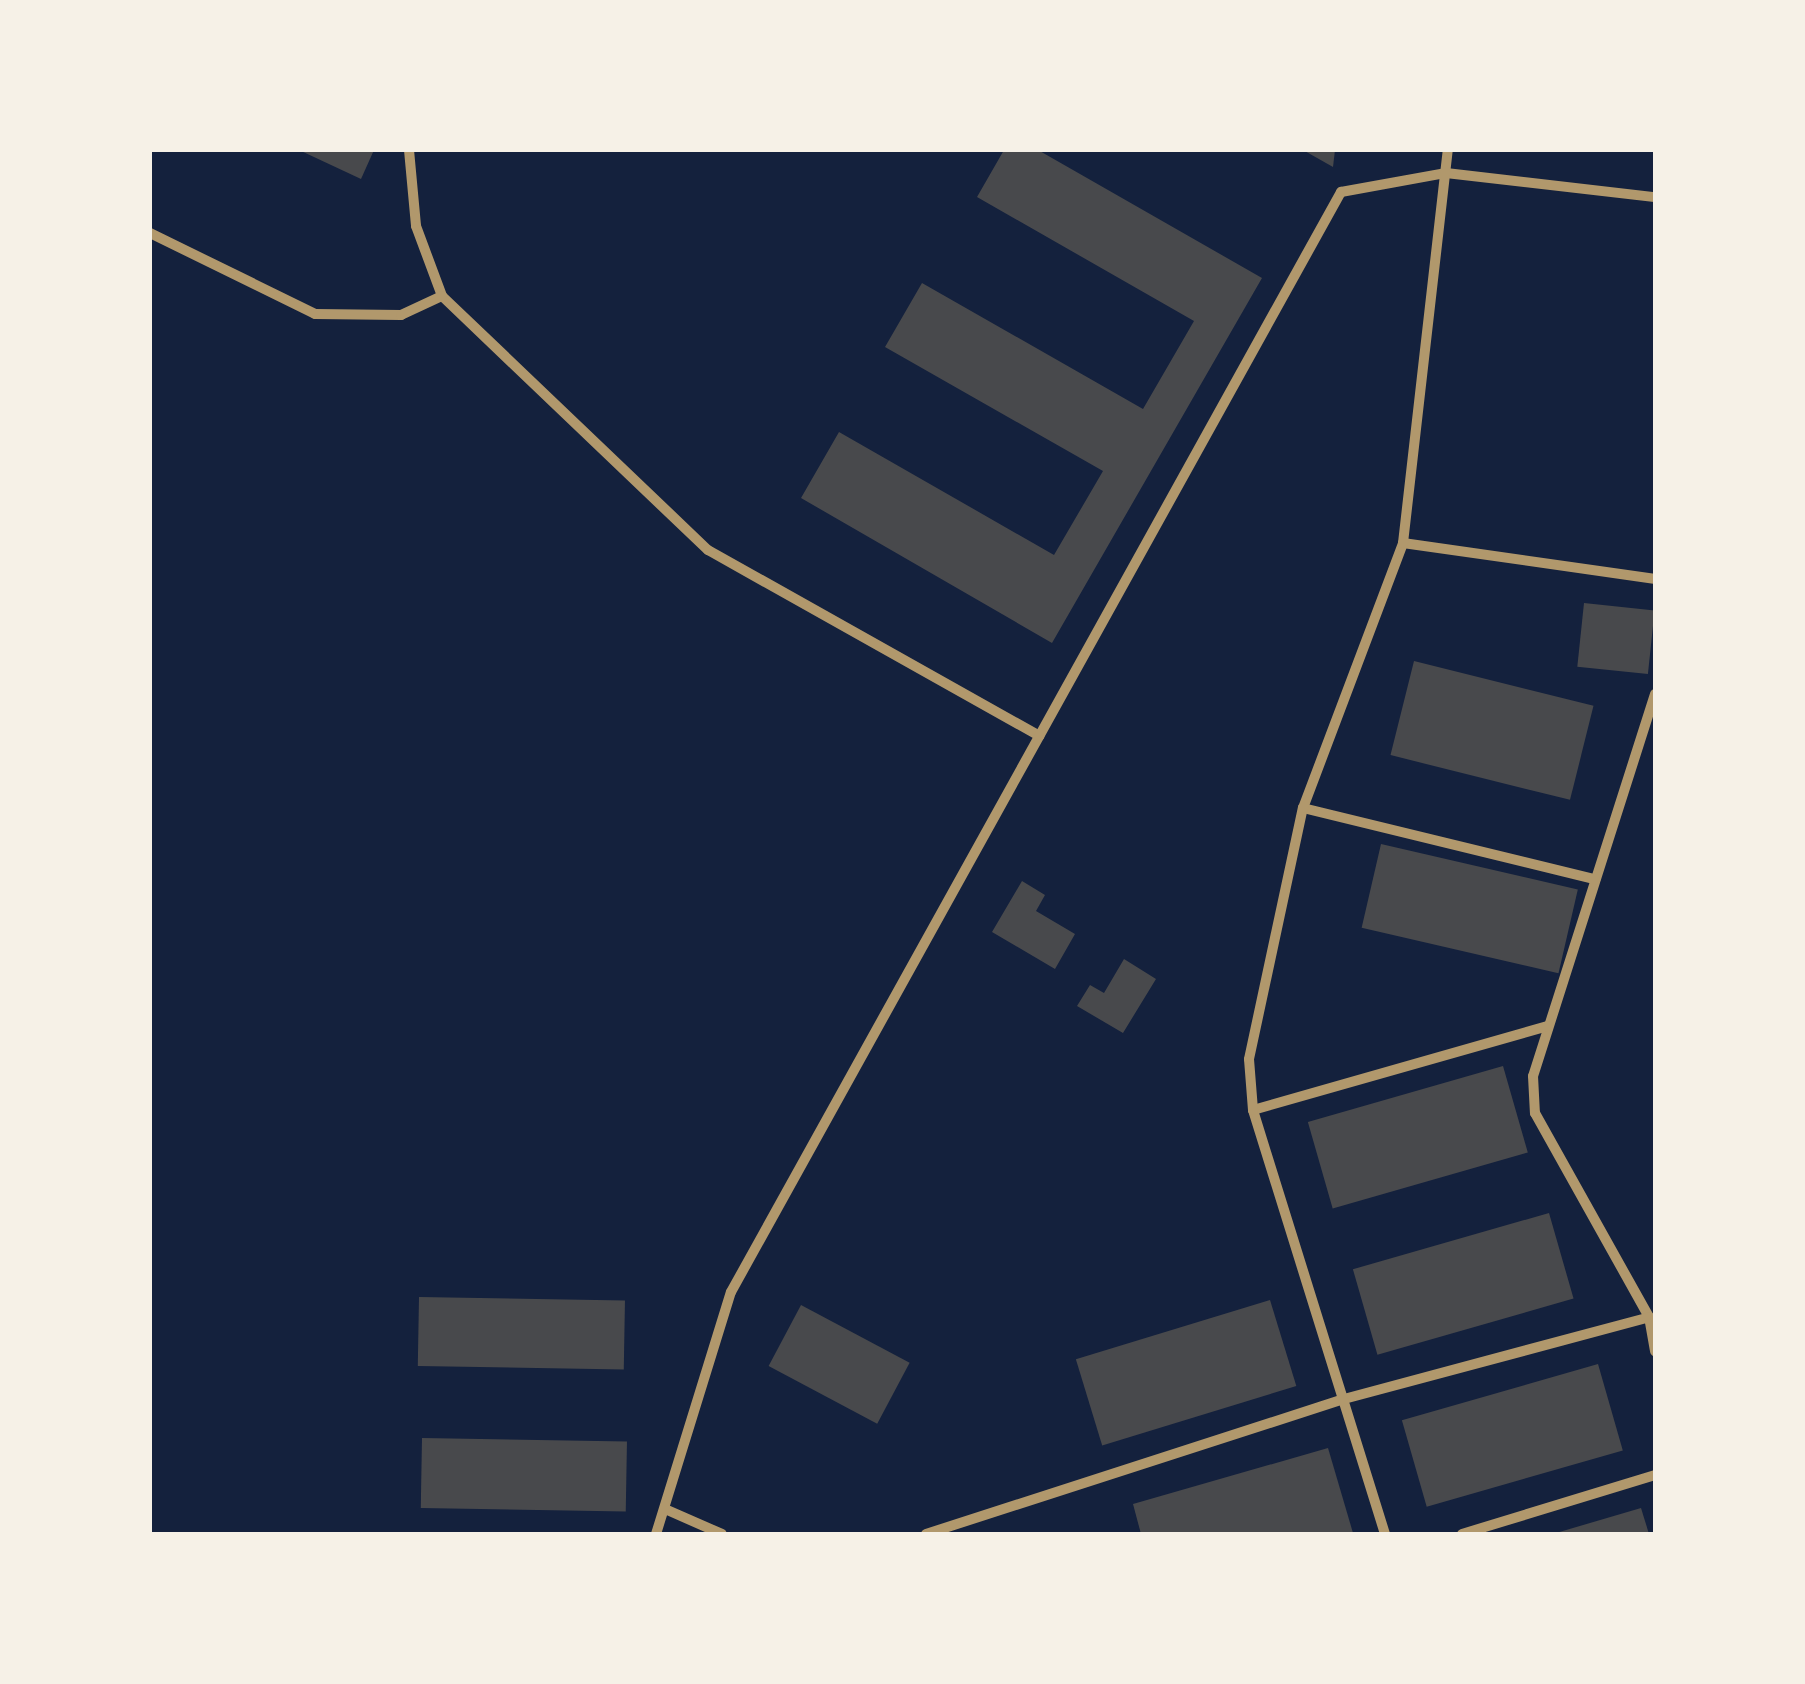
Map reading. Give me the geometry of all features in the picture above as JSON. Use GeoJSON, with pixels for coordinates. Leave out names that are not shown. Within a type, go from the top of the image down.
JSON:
{"type":"FeatureCollection","features":[{"type":"Feature","properties":{"kind":"street"},"geometry":{"type":"LineString","coordinates":[[408,150],[416,226],[442,296],[708,550],[1040,736]]}},
{"type":"Feature","properties":{"kind":"street"},"geometry":{"type":"LineString","coordinates":[[1385,1534],[1253,1110],[1250,1059],[1303,808],[1403,543],[1448,150]]}},
{"type":"Feature","properties":{"kind":"street"},"geometry":{"type":"LineString","coordinates":[[656,1534],[731,1292],[1341,192],[1446,173],[1655,197]]}},
{"type":"Feature","properties":{"kind":"street"},"geometry":{"type":"LineString","coordinates":[[150,233],[316,314],[401,315],[442,296]]}},
{"type":"Feature","properties":{"kind":"street"},"geometry":{"type":"LineString","coordinates":[[1403,543],[1655,578]]}},
{"type":"Feature","properties":{"kind":"street"},"geometry":{"type":"LineString","coordinates":[[1655,694],[1533,1076],[1535,1113],[1648,1317],[1655,1351]]}},
{"type":"Feature","properties":{"kind":"street"},"geometry":{"type":"LineString","coordinates":[[1303,808],[1595,879]]}},
{"type":"Feature","properties":{"kind":"street"},"geometry":{"type":"LineString","coordinates":[[1253,1110],[1548,1026]]}},
{"type":"Feature","properties":{"kind":"street"},"geometry":{"type":"LineString","coordinates":[[926,1534],[1344,1399],[1648,1317]]}},
{"type":"Feature","properties":{"kind":"street"},"geometry":{"type":"LineString","coordinates":[[1462,1534],[1655,1475]]}},
{"type":"Feature","properties":{"kind":"street"},"geometry":{"type":"LineString","coordinates":[[664,1508],[722,1534]]}},
{"type":"Feature","properties":{"kind":"building"},"geometry":{"type":"Polygon","coordinates":[[[299,150],[374,150],[361,179],[299,150]]]}},
{"type":"Feature","properties":{"kind":"building"},"geometry":{"type":"Polygon","coordinates":[[[1004,150],[1038,150],[1262,278],[1052,643],[801,498],[839,432],[1054,555],[1103,471],[885,347],[922,283],[1143,409],[1194,321],[977,197],[1004,150]]]}},
{"type":"Feature","properties":{"kind":"building"},"geometry":{"type":"Polygon","coordinates":[[[1303,150],[1335,150],[1333,167],[1303,150]]]}},
{"type":"Feature","properties":{"kind":"building"},"geometry":{"type":"Polygon","coordinates":[[[1584,603],[1655,610],[1648,674],[1577,667],[1584,603]]]}},
{"type":"Feature","properties":{"kind":"building"},"geometry":{"type":"Polygon","coordinates":[[[1414,661],[1594,706],[1570,800],[1391,755],[1414,661]]]}},
{"type":"Feature","properties":{"kind":"building"},"geometry":{"type":"Polygon","coordinates":[[[1381,844],[1578,889],[1558,973],[1362,928],[1381,844]]]}},
{"type":"Feature","properties":{"kind":"building"},"geometry":{"type":"Polygon","coordinates":[[[1022,881],[1045,895],[1036,911],[1075,934],[1055,969],[992,932],[1022,881]]]}},
{"type":"Feature","properties":{"kind":"building"},"geometry":{"type":"Polygon","coordinates":[[[1124,959],[1156,979],[1123,1033],[1077,1006],[1090,985],[1104,993],[1124,959]]]}},
{"type":"Feature","properties":{"kind":"building"},"geometry":{"type":"Polygon","coordinates":[[[1503,1066],[1528,1153],[1333,1208],[1308,1122],[1503,1066]]]}},
{"type":"Feature","properties":{"kind":"building"},"geometry":{"type":"Polygon","coordinates":[[[1549,1213],[1574,1299],[1377,1355],[1353,1269],[1549,1213]]]}},
{"type":"Feature","properties":{"kind":"building"},"geometry":{"type":"Polygon","coordinates":[[[419,1297],[625,1301],[624,1370],[418,1366],[419,1297]]]}},
{"type":"Feature","properties":{"kind":"building"},"geometry":{"type":"Polygon","coordinates":[[[1270,1300],[1296,1386],[1102,1445],[1076,1359],[1270,1300]]]}},
{"type":"Feature","properties":{"kind":"building"},"geometry":{"type":"Polygon","coordinates":[[[801,1305],[910,1363],[877,1424],[769,1366],[801,1305]]]}},
{"type":"Feature","properties":{"kind":"building"},"geometry":{"type":"Polygon","coordinates":[[[1598,1364],[1623,1451],[1427,1507],[1402,1420],[1598,1364]]]}},
{"type":"Feature","properties":{"kind":"building"},"geometry":{"type":"Polygon","coordinates":[[[422,1438],[627,1442],[626,1512],[421,1508],[422,1438]]]}},
{"type":"Feature","properties":{"kind":"building"},"geometry":{"type":"Polygon","coordinates":[[[1328,1448],[1353,1533],[1141,1534],[1133,1504],[1328,1448]]]}},
{"type":"Feature","properties":{"kind":"building"},"geometry":{"type":"Polygon","coordinates":[[[1641,1508],[1649,1534],[1556,1534],[1556,1533],[1641,1508]]]}}]}
